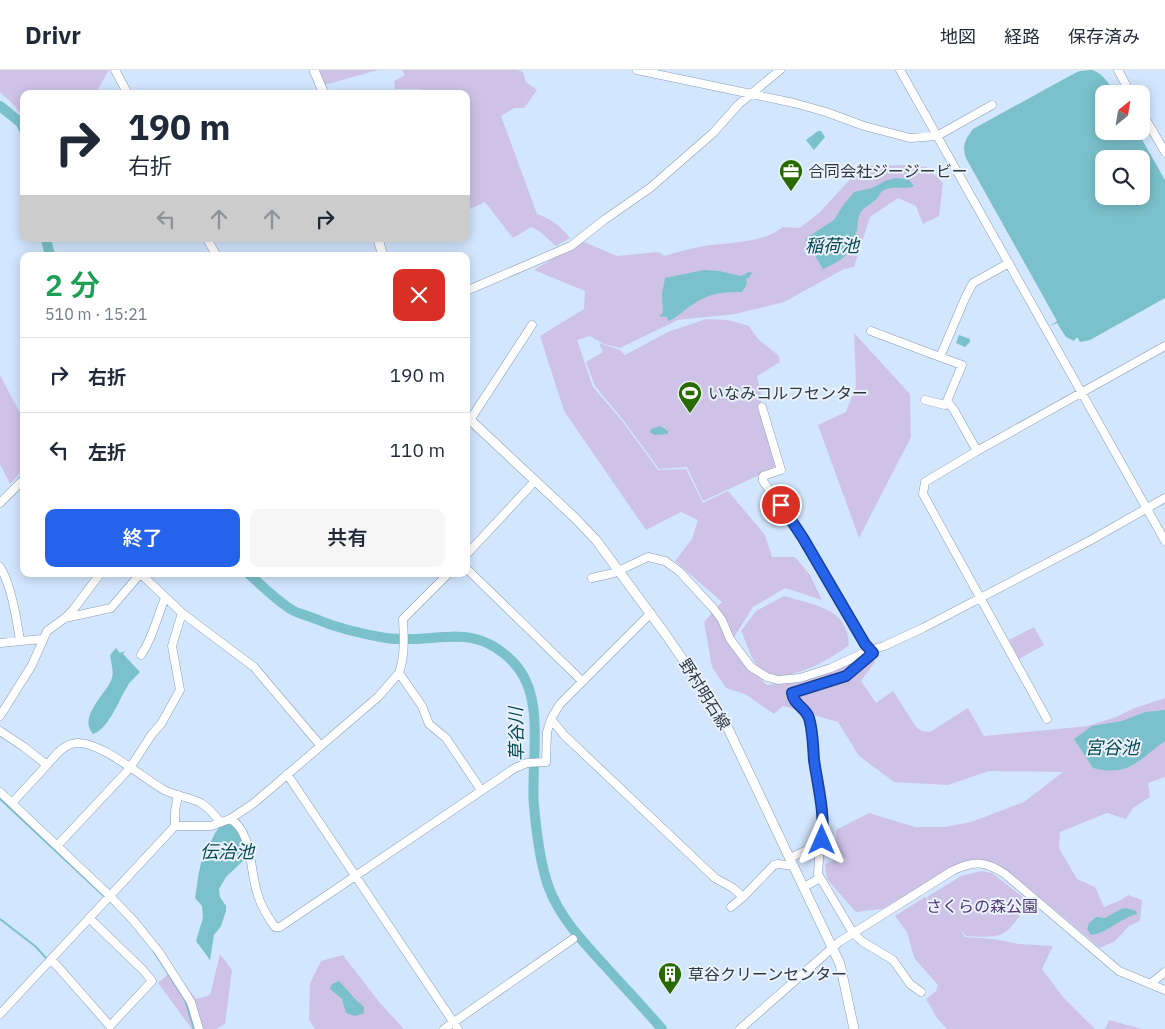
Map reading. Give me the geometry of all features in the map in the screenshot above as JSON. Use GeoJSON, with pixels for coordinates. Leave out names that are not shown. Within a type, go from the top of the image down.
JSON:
{"type":"FeatureCollection","features":[{"type":"Feature","properties":{"kind":"main road"},"geometry":{"type":"LineString","coordinates":[[314,70],[322,90]]}},
{"type":"Feature","properties":{"kind":"main road","name":"野村明石線"},"geometry":{"type":"LineString","coordinates":[[470,421],[575,518],[596,540],[650,613],[723,718],[840,964],[854,1029]]}},
{"type":"Feature","properties":{"kind":"street"},"geometry":{"type":"LineString","coordinates":[[115,70],[126,90]]}},
{"type":"Feature","properties":{"kind":"street"},"geometry":{"type":"LineString","coordinates":[[637,70],[808,106],[900,137],[910,138],[937,136],[992,105]]}},
{"type":"Feature","properties":{"kind":"street"},"geometry":{"type":"LineString","coordinates":[[470,289],[571,246],[650,188],[697,149],[739,104],[780,70]]}},
{"type":"Feature","properties":{"kind":"street"},"geometry":{"type":"LineString","coordinates":[[900,70],[1165,541]]}},
{"type":"Feature","properties":{"kind":"street"},"geometry":{"type":"LineString","coordinates":[[1118,70],[1126,85]]}},
{"type":"Feature","properties":{"kind":"street"},"geometry":{"type":"LineString","coordinates":[[1150,126],[1165,152]]}},
{"type":"Feature","properties":{"kind":"street"},"geometry":{"type":"LineString","coordinates":[[940,357],[973,283],[1009,263]]}},
{"type":"Feature","properties":{"kind":"street"},"geometry":{"type":"LineString","coordinates":[[470,417],[532,325]]}},
{"type":"Feature","properties":{"kind":"street"},"geometry":{"type":"LineString","coordinates":[[871,331],[962,365],[945,405],[925,400]]}},
{"type":"Feature","properties":{"kind":"street"},"geometry":{"type":"LineString","coordinates":[[1047,719],[923,494],[925,482],[1165,346]]}},
{"type":"Feature","properties":{"kind":"street"},"geometry":{"type":"LineString","coordinates":[[947,401],[977,451]]}},
{"type":"Feature","properties":{"kind":"street"},"geometry":{"type":"LineString","coordinates":[[762,407],[781,470],[763,476],[763,482],[803,538],[873,653],[846,676],[792,693],[793,699],[809,716],[823,828],[818,874],[853,933],[863,942],[893,960],[910,984],[921,992]]}},
{"type":"Feature","properties":{"kind":"street"},"geometry":{"type":"LineString","coordinates":[[470,551],[535,481]]}},
{"type":"Feature","properties":{"kind":"street"},"geometry":{"type":"LineString","coordinates":[[0,503],[20,483]]}},
{"type":"Feature","properties":{"kind":"street"},"geometry":{"type":"LineString","coordinates":[[592,578],[619,570],[648,557],[666,561],[685,577],[714,609],[722,620],[730,639],[751,667],[778,680],[800,678],[831,668],[923,628],[1091,540],[1165,498]]}},
{"type":"Feature","properties":{"kind":"street"},"geometry":{"type":"LineString","coordinates":[[0,567],[4,573],[14,609],[20,641]]}},
{"type":"Feature","properties":{"kind":"street"},"geometry":{"type":"LineString","coordinates":[[470,572],[582,681]]}},
{"type":"Feature","properties":{"kind":"street"},"geometry":{"type":"LineString","coordinates":[[0,716],[32,665],[47,631],[65,618],[98,577]]}},
{"type":"Feature","properties":{"kind":"street"},"geometry":{"type":"LineString","coordinates":[[65,618],[111,608],[138,577]]}},
{"type":"Feature","properties":{"kind":"street"},"geometry":{"type":"LineString","coordinates":[[144,577],[182,613],[254,667],[320,745]]}},
{"type":"Feature","properties":{"kind":"street"},"geometry":{"type":"LineString","coordinates":[[175,826],[211,826],[230,819],[254,803],[378,697],[399,674],[404,651],[403,619],[445,577]]}},
{"type":"Feature","properties":{"kind":"street"},"geometry":{"type":"LineString","coordinates":[[140,655],[149,643],[165,598]]}},
{"type":"Feature","properties":{"kind":"street"},"geometry":{"type":"LineString","coordinates":[[57,846],[130,768],[152,734],[161,724],[180,690],[172,646],[182,613]]}},
{"type":"Feature","properties":{"kind":"street"},"geometry":{"type":"LineString","coordinates":[[230,819],[236,823],[243,834],[257,892],[267,915],[275,927],[280,927],[515,768],[526,763],[546,762],[546,732],[560,704],[650,613]]}},
{"type":"Feature","properties":{"kind":"street"},"geometry":{"type":"LineString","coordinates":[[0,643],[42,639]]}},
{"type":"Feature","properties":{"kind":"street"},"geometry":{"type":"LineString","coordinates":[[399,674],[422,706],[429,724],[446,738],[481,790]]}},
{"type":"Feature","properties":{"kind":"street"},"geometry":{"type":"LineString","coordinates":[[551,719],[564,735],[715,878],[744,897]]}},
{"type":"Feature","properties":{"kind":"street"},"geometry":{"type":"LineString","coordinates":[[0,731],[47,765]]}},
{"type":"Feature","properties":{"kind":"street"},"geometry":{"type":"LineString","coordinates":[[12,803],[65,746],[85,743],[99,748],[166,791],[201,803],[220,822]]}},
{"type":"Feature","properties":{"kind":"street"},"geometry":{"type":"LineString","coordinates":[[286,774],[458,1029]]}},
{"type":"Feature","properties":{"kind":"street"},"geometry":{"type":"LineString","coordinates":[[0,792],[109,895],[159,952],[191,1002],[199,1029]]}},
{"type":"Feature","properties":{"kind":"street"},"geometry":{"type":"LineString","coordinates":[[0,1014],[175,826],[178,795]]}},
{"type":"Feature","properties":{"kind":"street"},"geometry":{"type":"LineString","coordinates":[[731,907],[744,897],[774,866],[792,862],[815,846],[820,845]]}},
{"type":"Feature","properties":{"kind":"street"},"geometry":{"type":"LineString","coordinates":[[740,1029],[832,947],[952,871],[968,864],[980,863],[992,866],[1006,874],[1119,971],[1165,990]]}},
{"type":"Feature","properties":{"kind":"street"},"geometry":{"type":"LineString","coordinates":[[804,887],[820,878]]}},
{"type":"Feature","properties":{"kind":"street"},"geometry":{"type":"LineString","coordinates":[[51,958],[110,1026],[152,981],[89,918]]}},
{"type":"Feature","properties":{"kind":"street"},"geometry":{"type":"LineString","coordinates":[[444,1029],[573,939]]}},
{"type":"Feature","properties":{"kind":"street"},"geometry":{"type":"LineString","coordinates":[[1150,984],[1165,972]]}},
{"type":"Feature","properties":{"kind":"green space"},"geometry":{"type":"Polygon","coordinates":[[[0,70],[109,70],[98,90],[20,90],[20,113],[0,92],[0,70]]]}},
{"type":"Feature","properties":{"kind":"green space"},"geometry":{"type":"Polygon","coordinates":[[[319,70],[378,70],[324,85],[319,70]]]}},
{"type":"Feature","properties":{"kind":"green space"},"geometry":{"type":"Polygon","coordinates":[[[402,70],[517,70],[523,72],[526,82],[537,90],[524,108],[514,108],[501,116],[537,214],[555,223],[570,238],[556,246],[539,231],[531,227],[513,238],[485,202],[470,209],[470,90],[395,89],[394,81],[405,75],[402,70]]]}},
{"type":"Feature","properties":{"kind":"green space"},"geometry":{"type":"Polygon","coordinates":[[[906,165],[927,167],[943,183],[939,216],[923,224],[916,206],[898,198],[870,217],[854,267],[844,269],[784,302],[735,314],[678,320],[620,348],[604,344],[590,336],[577,340],[593,387],[623,422],[658,470],[686,469],[703,503],[728,491],[765,535],[772,557],[795,557],[810,575],[822,600],[785,588],[753,607],[729,645],[767,685],[793,682],[870,654],[875,662],[861,681],[876,703],[893,691],[916,727],[922,731],[930,732],[968,708],[984,736],[1088,726],[1165,698],[1165,777],[1148,783],[1150,797],[1133,808],[1126,819],[1107,813],[1060,832],[1059,848],[1077,879],[1095,887],[1104,907],[1128,895],[1142,900],[1140,921],[1129,926],[1115,941],[1100,948],[1055,910],[1000,868],[982,860],[974,859],[958,865],[882,909],[856,912],[827,879],[825,864],[837,859],[836,830],[869,813],[915,827],[945,827],[971,822],[1024,802],[1063,772],[989,771],[948,785],[894,782],[859,756],[838,722],[783,706],[774,714],[745,694],[726,688],[712,667],[704,622],[722,602],[675,561],[692,539],[698,520],[681,512],[646,530],[564,411],[540,336],[584,309],[585,291],[534,270],[582,241],[617,256],[659,252],[664,256],[705,246],[752,240],[773,233],[783,227],[800,228],[820,212],[852,177],[867,166],[906,165]]]}},
{"type":"Feature","properties":{"kind":"green space","name":"いなみコルフセンター"},"geometry":{"type":"Polygon","coordinates":[[[706,319],[728,320],[749,326],[758,339],[779,356],[780,362],[757,376],[762,398],[759,407],[776,463],[774,468],[703,501],[687,467],[659,469],[624,421],[595,386],[586,362],[603,352],[599,343],[620,350],[625,355],[668,332],[706,319]]]}},
{"type":"Feature","properties":{"kind":"green space"},"geometry":{"type":"Polygon","coordinates":[[[854,333],[910,394],[911,437],[859,538],[818,425],[846,412],[856,387],[854,333]]]}},
{"type":"Feature","properties":{"kind":"green space"},"geometry":{"type":"Polygon","coordinates":[[[0,375],[20,413],[20,473],[10,484],[0,464],[0,375]]]}},
{"type":"Feature","properties":{"kind":"green space"},"geometry":{"type":"Polygon","coordinates":[[[784,596],[817,605],[836,615],[847,632],[849,645],[835,655],[795,673],[776,676],[762,671],[753,659],[741,631],[756,611],[784,596]]]}},
{"type":"Feature","properties":{"kind":"green space"},"geometry":{"type":"Polygon","coordinates":[[[1034,627],[1044,645],[1019,659],[1009,640],[1034,627]]]}},
{"type":"Feature","properties":{"kind":"green space","name":"さくらの森公園"},"geometry":{"type":"Polygon","coordinates":[[[981,871],[992,873],[1029,902],[1005,933],[990,937],[966,936],[960,929],[965,937],[1053,946],[1042,969],[1063,997],[1095,1029],[947,1029],[937,1018],[926,999],[936,991],[938,985],[914,958],[907,932],[895,916],[925,897],[931,901],[927,897],[961,876],[981,871]]]}},
{"type":"Feature","properties":{"kind":"green space"},"geometry":{"type":"Polygon","coordinates":[[[220,954],[232,970],[225,1024],[216,1029],[192,1029],[158,983],[173,970],[196,999],[210,995],[220,954]]]}},
{"type":"Feature","properties":{"kind":"green space"},"geometry":{"type":"Polygon","coordinates":[[[343,955],[380,1003],[404,1029],[315,1029],[309,1019],[310,983],[321,961],[343,955]]]}},
{"type":"Feature","properties":{"kind":"green space"},"geometry":{"type":"Polygon","coordinates":[[[1109,1020],[1142,1029],[1105,1029],[1109,1020]]]}},
{"type":"Feature","properties":{"kind":"water"},"geometry":{"type":"Polygon","coordinates":[[[1092,70],[1100,74],[1109,85],[1095,85],[1095,140],[1142,140],[1148,150],[1095,150],[1095,205],[1150,205],[1150,154],[1165,180],[1165,298],[1090,340],[1080,342],[1078,338],[1074,341],[1066,337],[1057,323],[1050,326],[1057,321],[964,152],[966,140],[973,129],[1075,73],[1092,70]]]}},
{"type":"Feature","properties":{"kind":"water"},"geometry":{"type":"Polygon","coordinates":[[[818,131],[821,131],[825,137],[814,150],[806,140],[818,131]]]}},
{"type":"Feature","properties":{"kind":"water","name":"稲荷池"},"geometry":{"type":"Polygon","coordinates":[[[895,178],[908,179],[914,186],[907,188],[895,187],[881,192],[860,214],[857,230],[846,255],[823,269],[805,239],[834,220],[854,192],[872,188],[895,178]]]}},
{"type":"Feature","properties":{"kind":"water"},"geometry":{"type":"Polygon","coordinates":[[[704,270],[741,276],[749,272],[753,273],[746,279],[747,284],[742,292],[722,293],[704,298],[669,321],[667,317],[659,316],[663,313],[662,294],[665,278],[704,270]]]}},
{"type":"Feature","properties":{"kind":"water"},"geometry":{"type":"Polygon","coordinates":[[[959,335],[970,339],[970,342],[965,347],[956,343],[959,335]]]}},
{"type":"Feature","properties":{"kind":"water"},"geometry":{"type":"Polygon","coordinates":[[[660,426],[668,431],[668,434],[654,435],[650,432],[651,429],[660,426]]]}},
{"type":"Feature","properties":{"kind":"water"},"geometry":{"type":"Polygon","coordinates":[[[116,648],[120,653],[125,651],[123,654],[140,672],[128,685],[104,727],[93,734],[89,727],[89,720],[95,705],[112,678],[113,670],[110,655],[116,648]]]}},
{"type":"Feature","properties":{"kind":"water","name":"宮谷池"},"geometry":{"type":"Polygon","coordinates":[[[1165,710],[1165,741],[1133,765],[1125,768],[1106,770],[1093,768],[1074,739],[1092,726],[1122,721],[1145,712],[1165,710]]]}},
{"type":"Feature","properties":{"kind":"water","name":"伝治池"},"geometry":{"type":"Polygon","coordinates":[[[225,823],[238,831],[247,857],[226,877],[219,889],[220,897],[226,906],[226,911],[221,926],[214,935],[210,960],[196,941],[203,918],[202,906],[195,898],[201,863],[215,833],[225,823]]]}},
{"type":"Feature","properties":{"kind":"water"},"geometry":{"type":"Polygon","coordinates":[[[1126,908],[1136,911],[1137,914],[1097,934],[1091,935],[1087,929],[1089,923],[1096,917],[1105,918],[1126,908]]]}},
{"type":"Feature","properties":{"kind":"water"},"geometry":{"type":"Polygon","coordinates":[[[339,981],[364,1007],[364,1013],[355,1016],[346,1013],[342,999],[330,989],[332,984],[339,981]]]}},
{"type":"Feature","properties":{"kind":"waterway","name":"草谷川"},"geometry":{"type":"LineString","coordinates":[[0,106],[20,122]]}},
{"type":"Feature","properties":{"kind":"waterway","name":"草谷川"},"geometry":{"type":"LineString","coordinates":[[47,242],[49,252]]}},
{"type":"Feature","properties":{"kind":"waterway","name":"草谷川"},"geometry":{"type":"LineString","coordinates":[[252,577],[292,610],[331,625],[358,633],[386,638],[468,638],[484,642],[499,650],[514,663],[524,677],[534,712],[534,806],[541,859],[549,888],[560,910],[574,930],[662,1029]]}},
{"type":"Feature","properties":{"kind":"waterway"},"geometry":{"type":"LineString","coordinates":[[0,799],[106,898]]}},
{"type":"Feature","properties":{"kind":"waterway"},"geometry":{"type":"LineString","coordinates":[[0,919],[35,946],[48,960]]}},
{"type":"Feature","properties":{"kind":"waterway"},"geometry":{"type":"LineString","coordinates":[[153,950],[185,1000],[194,1029]]}},
{"type":"Feature","properties":{"kind":"place","name":"合同会社ジージービー"},"geometry":{"type":"Point","coordinates":[791,192]}},
{"type":"Feature","properties":{"kind":"place","name":"いなみコルフセンター"},"geometry":{"type":"Point","coordinates":[690,414]}},
{"type":"Feature","properties":{"kind":"place","name":"草谷クリーンセンター"},"geometry":{"type":"Point","coordinates":[670,995]}},
{"type":"Feature","properties":{"kind":"route"},"geometry":{"type":"LineString","coordinates":[[781,505],[803,538],[865,644],[873,653],[846,676],[792,693],[793,699],[809,716],[820,794],[823,828],[822,840]]}}]}
